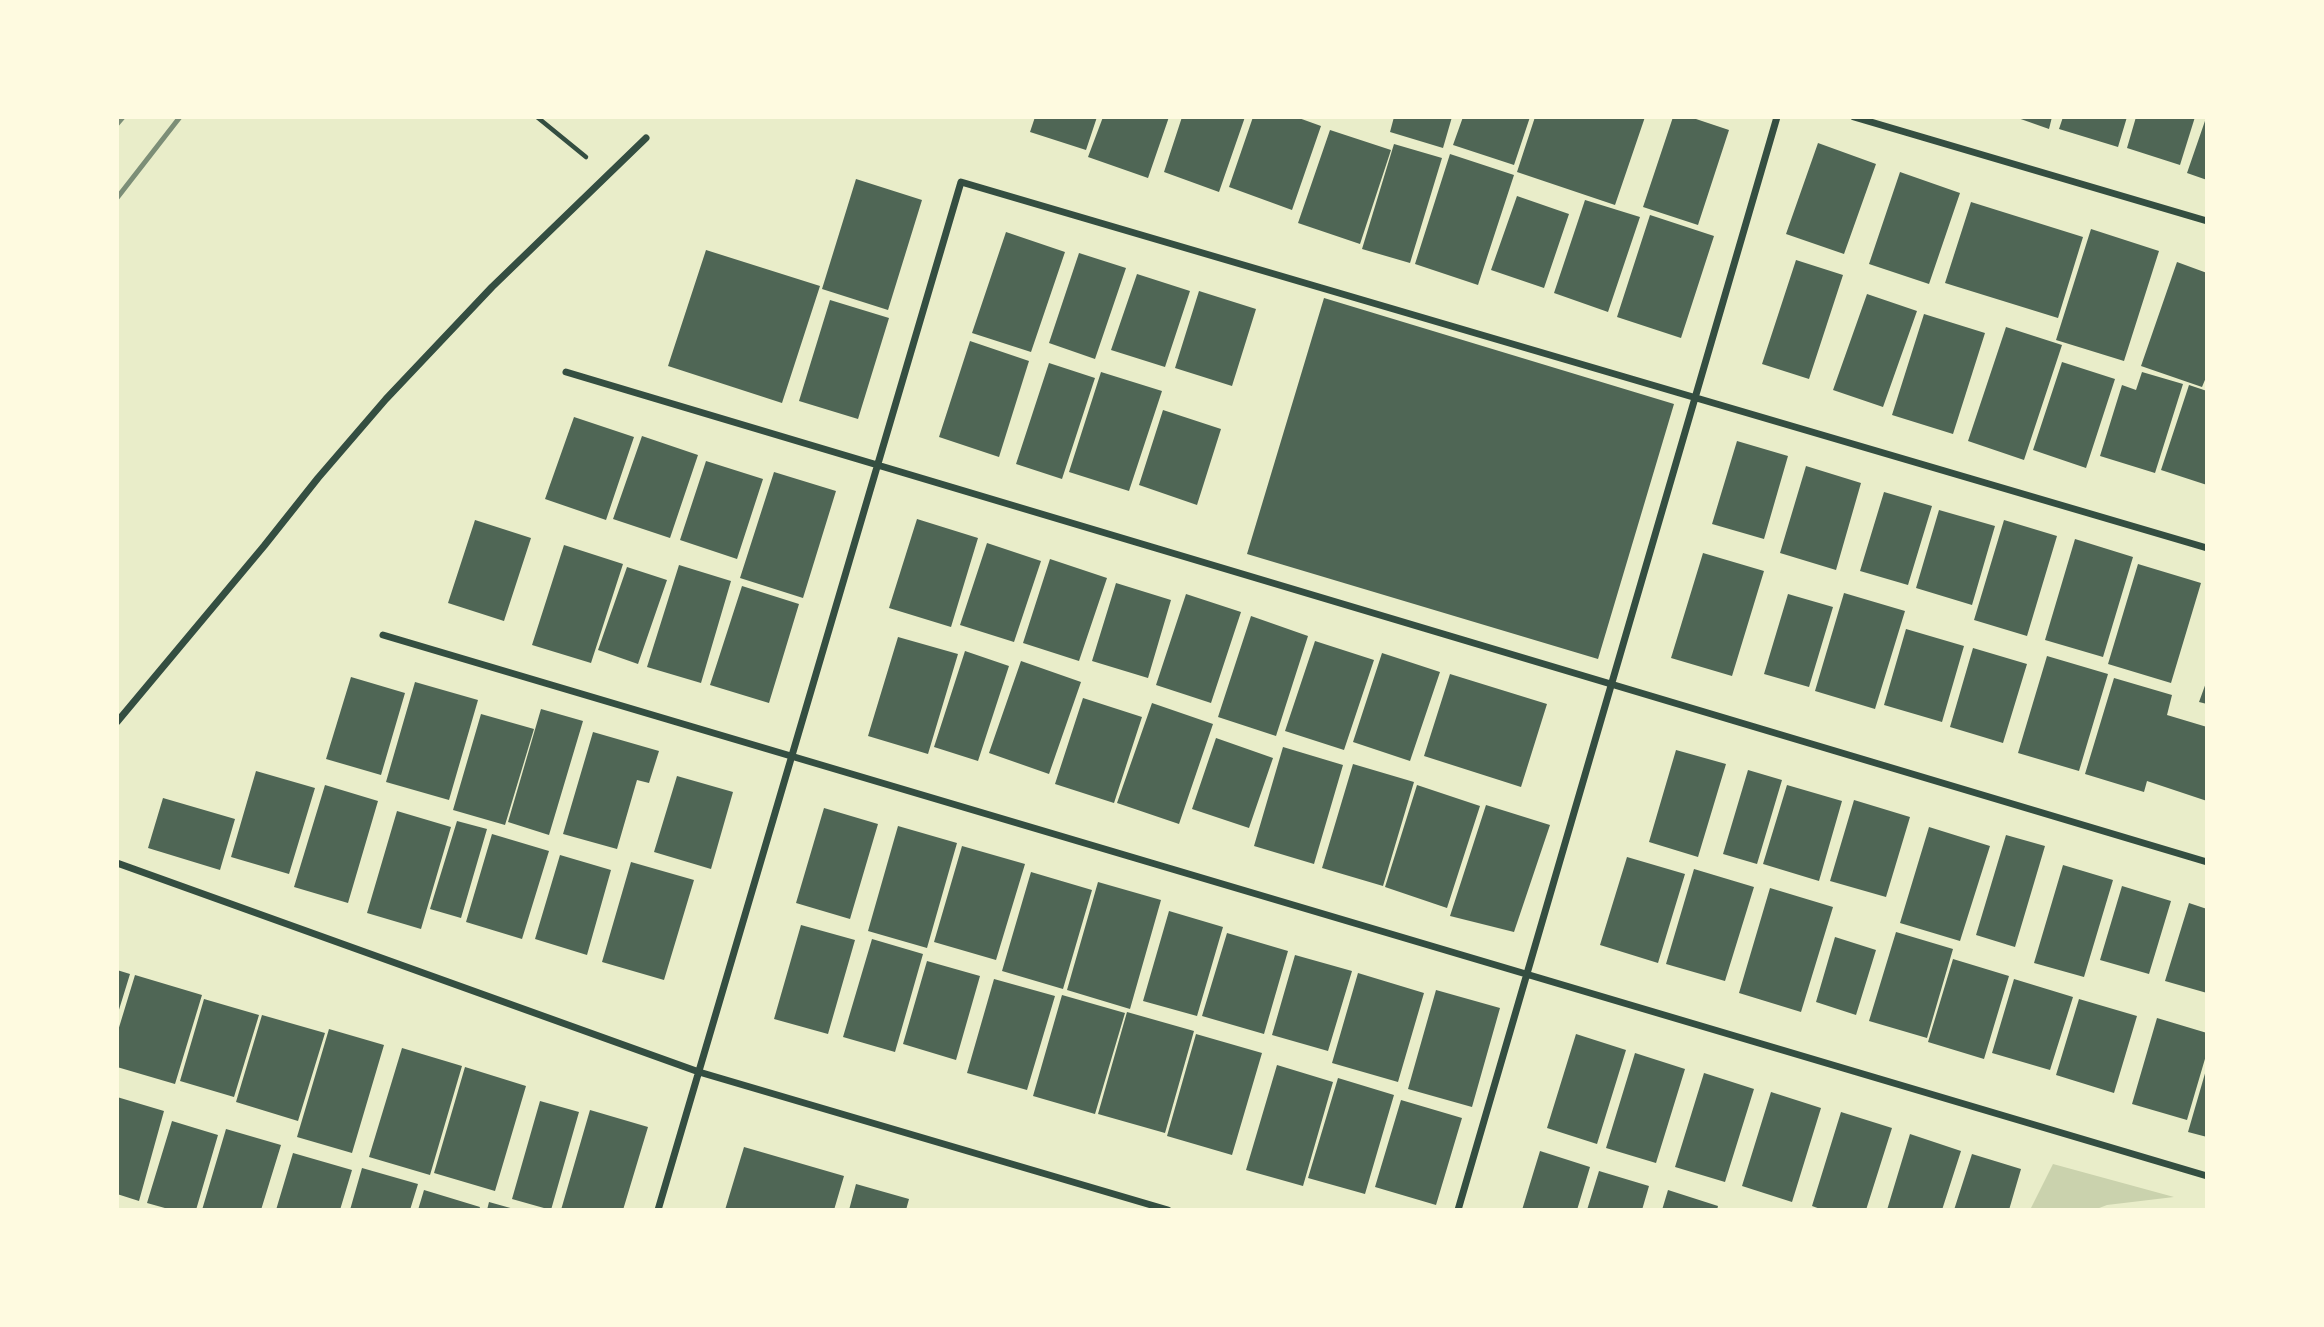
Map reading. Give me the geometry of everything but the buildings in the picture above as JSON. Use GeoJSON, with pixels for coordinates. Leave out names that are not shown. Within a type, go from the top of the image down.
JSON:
{"type":"FeatureCollection","features":[{"type":"Feature","properties":{"kind":"street"},"geometry":{"type":"LineString","coordinates":[[1458,1210],[1777,117]]}},
{"type":"Feature","properties":{"kind":"street"},"geometry":{"type":"LineString","coordinates":[[1854,117],[2207,221]]}},
{"type":"Feature","properties":{"kind":"street"},"geometry":{"type":"LineString","coordinates":[[117,722],[386,399],[492,287],[646,138]]}},
{"type":"Feature","properties":{"kind":"street"},"geometry":{"type":"LineString","coordinates":[[658,1210],[961,182],[2207,548]]}},
{"type":"Feature","properties":{"kind":"street"},"geometry":{"type":"LineString","coordinates":[[566,372],[2207,862]]}},
{"type":"Feature","properties":{"kind":"street"},"geometry":{"type":"LineString","coordinates":[[383,635],[2207,1176]]}},
{"type":"Feature","properties":{"kind":"street"},"geometry":{"type":"LineString","coordinates":[[117,863],[699,1072],[1168,1210]]}},
{"type":"Feature","properties":{"kind":"path"},"geometry":{"type":"LineString","coordinates":[[537,117],[608,176]]}},
{"type":"Feature","properties":{"kind":"green space"},"geometry":{"type":"Polygon","coordinates":[[[2053,1164],[2174,1197],[2107,1205],[2094,1210],[2030,1210],[2053,1164]]]}},
{"type":"Feature","properties":{"kind":"railway"},"geometry":{"type":"LineString","coordinates":[[117,124],[123,117]]}},
{"type":"Feature","properties":{"kind":"railway"},"geometry":{"type":"LineString","coordinates":[[117,198],[180,117]]}}]}
